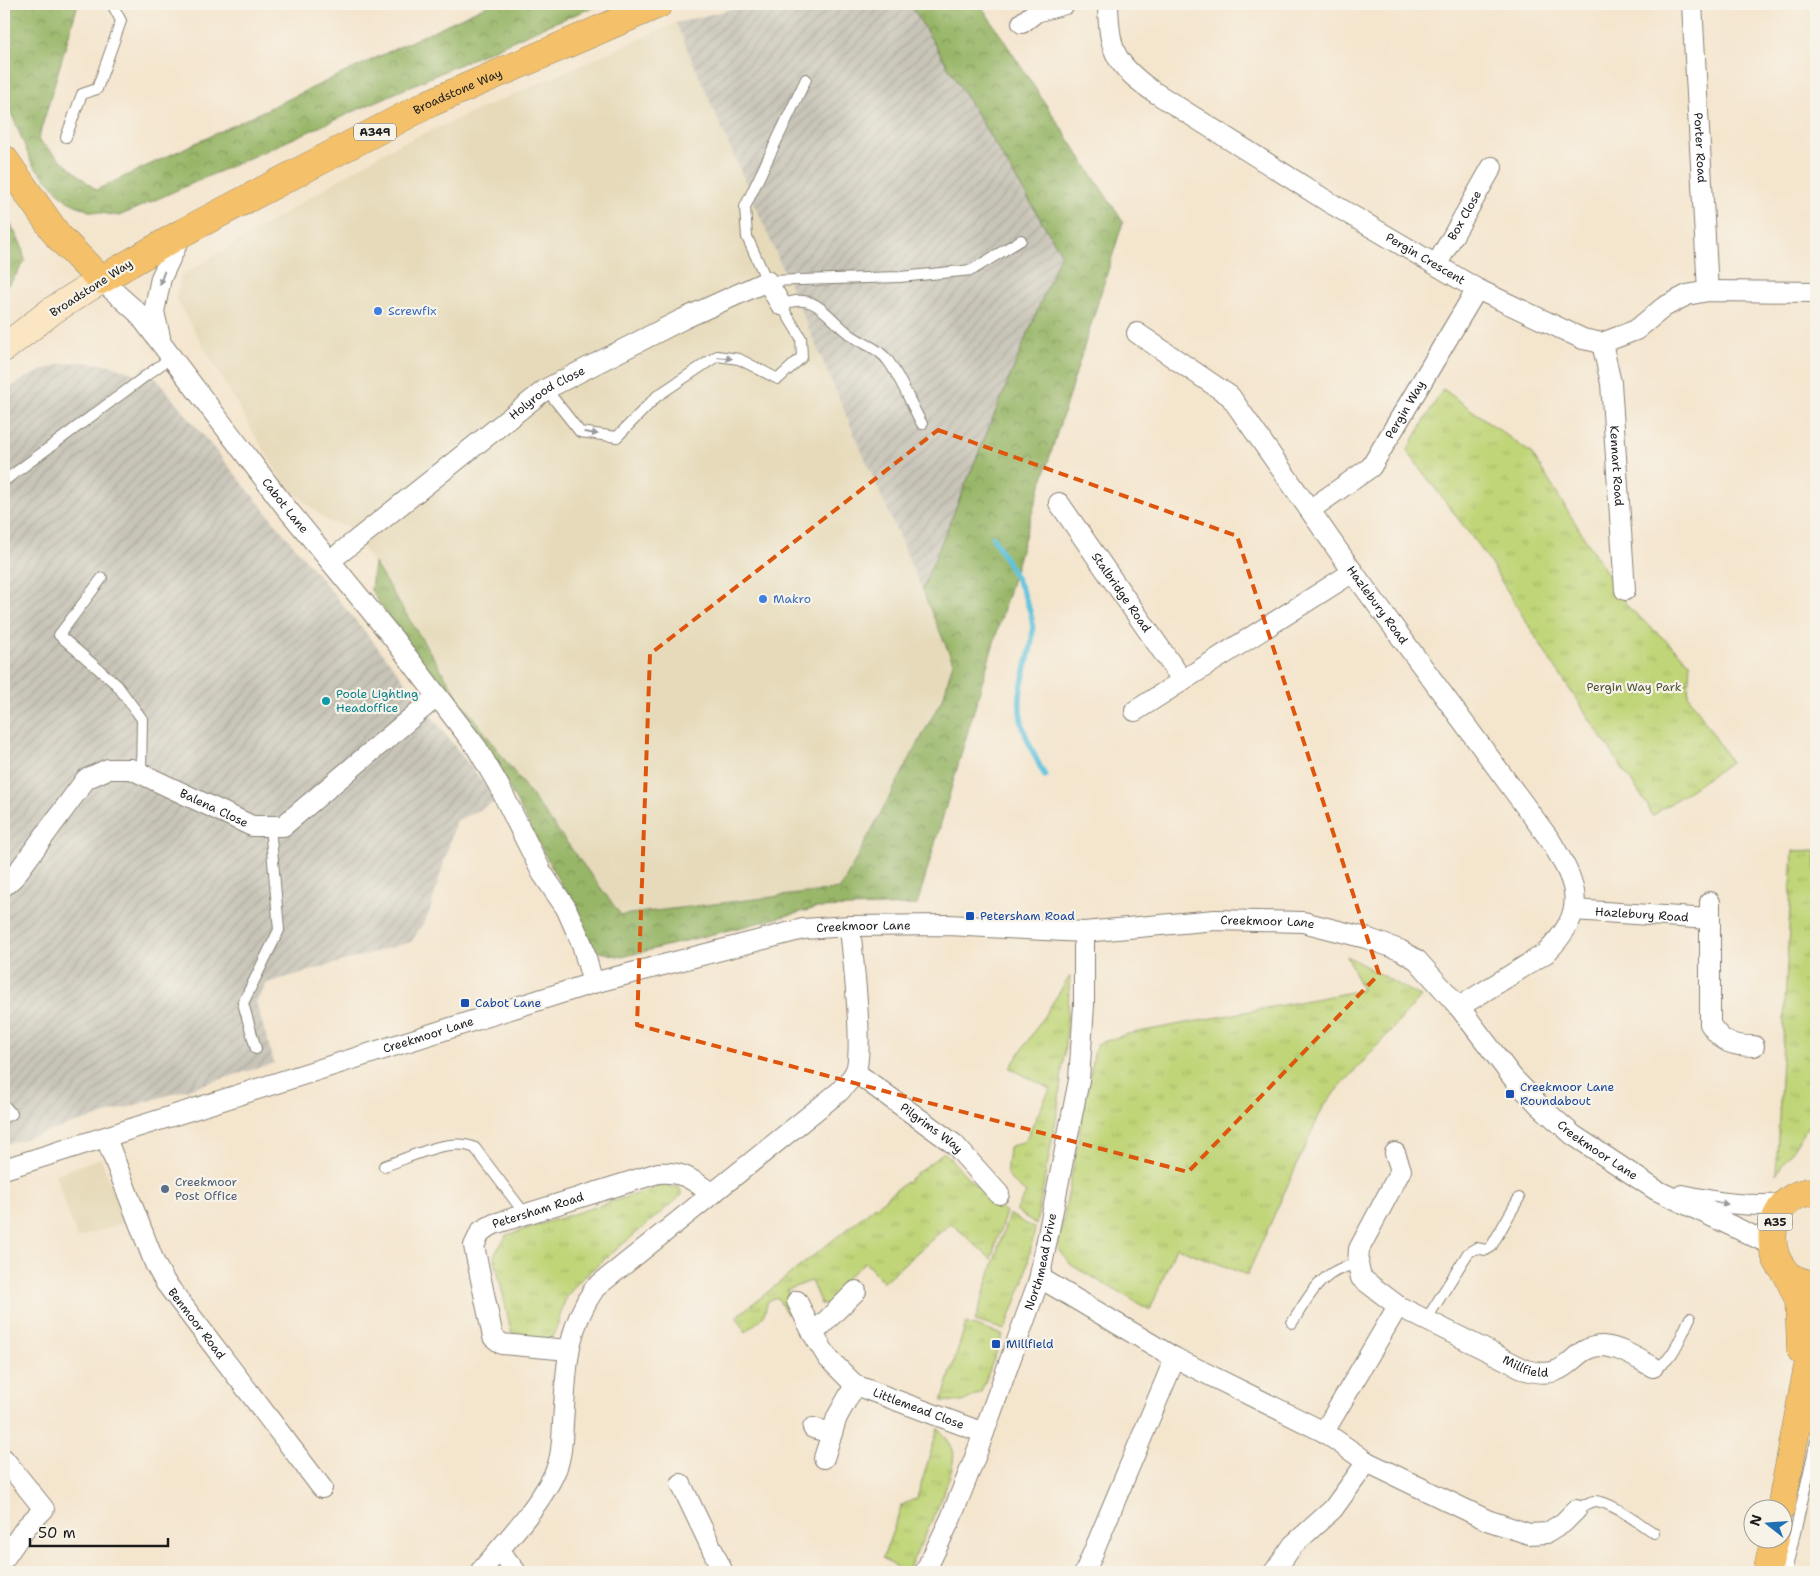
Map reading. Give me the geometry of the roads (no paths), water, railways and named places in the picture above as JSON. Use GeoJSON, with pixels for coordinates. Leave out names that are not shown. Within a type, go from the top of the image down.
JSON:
{"type":"FeatureCollection","features":[{"type":"Feature","properties":{"kind":"main road","name":"Broadstone Way"},"geometry":{"type":"LineString","coordinates":[[101,280],[182,233],[430,103],[659,4]]}},
{"type":"Feature","properties":{"kind":"main road","name":"Cabot Lane"},"geometry":{"type":"LineString","coordinates":[[4,159],[58,236],[101,280]]}},
{"type":"Feature","properties":{"kind":"main road","name":"A35"},"geometry":{"type":"LineString","coordinates":[[1802,1394],[1799,1300],[1786,1272],[1776,1259],[1772,1245],[1772,1229],[1778,1214],[1785,1204],[1814,1186]]}},
{"type":"Feature","properties":{"kind":"main road"},"geometry":{"type":"LineString","coordinates":[[1786,1272],[1794,1278],[1816,1284]]}},
{"type":"Feature","properties":{"kind":"main road","name":"A35"},"geometry":{"type":"LineString","coordinates":[[1783,1498],[1798,1430],[1802,1394],[1816,1324]]}},
{"type":"Feature","properties":{"kind":"main road"},"geometry":{"type":"LineString","coordinates":[[1767,1572],[1773,1548]]}},
{"type":"Feature","properties":{"kind":"street"},"geometry":{"type":"LineString","coordinates":[[1022,23],[1036,12],[1065,4]]}},
{"type":"Feature","properties":{"kind":"street","name":"Pergin Crescent"},"geometry":{"type":"LineString","coordinates":[[1108,4],[1108,23],[1113,52],[1128,73],[1327,202],[1437,264],[1477,289],[1584,339],[1602,343]]}},
{"type":"Feature","properties":{"kind":"street","name":"Porter Road"},"geometry":{"type":"LineString","coordinates":[[1692,4],[1708,291]]}},
{"type":"Feature","properties":{"kind":"street","name":"Box Close"},"geometry":{"type":"LineString","coordinates":[[1437,264],[1492,167]]}},
{"type":"Feature","properties":{"kind":"street"},"geometry":{"type":"LineString","coordinates":[[166,351],[154,312],[160,278],[182,233]]}},
{"type":"Feature","properties":{"kind":"street","name":"Broadstone Way"},"geometry":{"type":"LineString","coordinates":[[4,348],[53,310],[101,280]]}},
{"type":"Feature","properties":{"kind":"street","name":"Cabot Lane"},"geometry":{"type":"LineString","coordinates":[[101,280],[137,312],[477,748],[499,786],[542,873],[566,908],[582,944],[593,984]]}},
{"type":"Feature","properties":{"kind":"street"},"geometry":{"type":"LineString","coordinates":[[767,281],[780,305]]}},
{"type":"Feature","properties":{"kind":"street","name":"Holyrood Close"},"geometry":{"type":"LineString","coordinates":[[330,561],[546,389],[683,319],[767,281]]}},
{"type":"Feature","properties":{"kind":"street","name":"Pergin Way"},"geometry":{"type":"LineString","coordinates":[[1311,509],[1371,467],[1477,289]]}},
{"type":"Feature","properties":{"kind":"street"},"geometry":{"type":"LineString","coordinates":[[1602,343],[1636,330],[1664,307],[1687,294],[1708,291],[1816,292]]}},
{"type":"Feature","properties":{"kind":"street","name":"Hazlebury Road"},"geometry":{"type":"LineString","coordinates":[[1137,333],[1230,396],[1311,509],[1353,572],[1550,840],[1571,878],[1576,894],[1574,910],[1568,927],[1546,953],[1459,1007]]}},
{"type":"Feature","properties":{"kind":"street","name":"Kennart Road"},"geometry":{"type":"LineString","coordinates":[[1602,343],[1611,383],[1625,590]]}},
{"type":"Feature","properties":{"kind":"street","name":"Stalbridge Road"},"geometry":{"type":"LineString","coordinates":[[1059,503],[1183,682]]}},
{"type":"Feature","properties":{"kind":"street"},"geometry":{"type":"LineString","coordinates":[[1135,711],[1353,572]]}},
{"type":"Feature","properties":{"kind":"street","name":"Balena Close"},"geometry":{"type":"LineString","coordinates":[[4,886],[14,877],[86,779],[108,769],[131,770],[252,826],[283,826],[436,697]]}},
{"type":"Feature","properties":{"kind":"street","name":"Hazlebury Road"},"geometry":{"type":"LineString","coordinates":[[1574,910],[1709,910],[1710,1024],[1718,1037],[1736,1046],[1754,1046]]}},
{"type":"Feature","properties":{"kind":"street","name":"Creekmoor Lane"},"geometry":{"type":"LineString","coordinates":[[4,1169],[440,1030],[593,984],[724,948],[803,929],[850,926],[948,925],[1084,932],[1215,920],[1303,922],[1366,938],[1400,950],[1417,960],[1459,1007],[1513,1078],[1541,1107],[1573,1135],[1656,1190],[1772,1245]]}},
{"type":"Feature","properties":{"kind":"street"},"geometry":{"type":"LineString","coordinates":[[480,1572],[530,1512],[556,1472],[562,1446],[568,1350],[573,1328],[582,1307],[594,1288],[840,1091],[855,1072],[858,1050],[857,998],[850,926]]}},
{"type":"Feature","properties":{"kind":"street","name":"Northmead Drive"},"geometry":{"type":"LineString","coordinates":[[925,1572],[951,1518],[984,1433],[1038,1280],[1079,1080],[1084,1005],[1084,932]]}},
{"type":"Feature","properties":{"kind":"street","name":"Pilgrims Way"},"geometry":{"type":"LineString","coordinates":[[855,1072],[954,1144],[999,1194]]}},
{"type":"Feature","properties":{"kind":"street","name":"Benmoor Road"},"geometry":{"type":"LineString","coordinates":[[106,1138],[155,1264],[165,1282],[322,1488]]}},
{"type":"Feature","properties":{"kind":"street"},"geometry":{"type":"LineString","coordinates":[[1358,1264],[1359,1249],[1405,1165]]}},
{"type":"Feature","properties":{"kind":"street","name":"Petersham Road"},"geometry":{"type":"LineString","coordinates":[[568,1350],[502,1344],[493,1336],[474,1246],[481,1231],[494,1224],[524,1214],[658,1173],[675,1172],[690,1178],[712,1194]]}},
{"type":"Feature","properties":{"kind":"street","name":"Creekmoor Lane"},"geometry":{"type":"LineString","coordinates":[[1656,1190],[1728,1205],[1785,1204]]}},
{"type":"Feature","properties":{"kind":"street","name":"Millfield"},"geometry":{"type":"LineString","coordinates":[[1358,1264],[1361,1278],[1398,1306],[1526,1370],[1542,1374],[1557,1372],[1588,1348],[1603,1346],[1617,1349],[1653,1367]]}},
{"type":"Feature","properties":{"kind":"street"},"geometry":{"type":"LineString","coordinates":[[1038,1280],[1047,1282],[1175,1358],[1324,1432],[1367,1462],[1487,1520],[1529,1534],[1547,1533],[1563,1523],[1576,1510]]}},
{"type":"Feature","properties":{"kind":"street"},"geometry":{"type":"LineString","coordinates":[[813,1334],[856,1291]]}},
{"type":"Feature","properties":{"kind":"street","name":"Littlemead Close"},"geometry":{"type":"LineString","coordinates":[[798,1301],[813,1334],[828,1358],[854,1385],[984,1433]]}},
{"type":"Feature","properties":{"kind":"street"},"geometry":{"type":"LineString","coordinates":[[1324,1432],[1398,1306]]}},
{"type":"Feature","properties":{"kind":"street"},"geometry":{"type":"LineString","coordinates":[[1085,1572],[1175,1358]]}},
{"type":"Feature","properties":{"kind":"street"},"geometry":{"type":"LineString","coordinates":[[824,1458],[837,1417],[854,1385]]}},
{"type":"Feature","properties":{"kind":"street"},"geometry":{"type":"LineString","coordinates":[[813,1428],[832,1433]]}},
{"type":"Feature","properties":{"kind":"street"},"geometry":{"type":"LineString","coordinates":[[4,1459],[44,1510],[26,1527],[4,1558]]}},
{"type":"Feature","properties":{"kind":"street"},"geometry":{"type":"LineString","coordinates":[[1274,1572],[1293,1545],[1333,1509],[1367,1462]]}},
{"type":"Feature","properties":{"kind":"street"},"geometry":{"type":"LineString","coordinates":[[681,1484],[723,1572]]}},
{"type":"Feature","properties":{"kind":"street"},"geometry":{"type":"LineString","coordinates":[[499,1550],[516,1572]]}},
{"type":"Feature","properties":{"kind":"lane"},"geometry":{"type":"LineString","coordinates":[[66,137],[82,94],[97,89],[121,21],[112,4]]}},
{"type":"Feature","properties":{"kind":"lane"},"geometry":{"type":"LineString","coordinates":[[806,79],[745,207],[748,237],[767,281],[900,276],[972,270],[1021,240]]}},
{"type":"Feature","properties":{"kind":"lane"},"geometry":{"type":"LineString","coordinates":[[546,389],[580,432],[616,436],[657,396],[717,356],[739,359],[778,379],[802,357],[801,338],[780,305],[790,301],[815,303],[827,311],[852,336],[878,350],[889,363],[922,424]]}},
{"type":"Feature","properties":{"kind":"lane"},"geometry":{"type":"LineString","coordinates":[[4,481],[166,351]]}},
{"type":"Feature","properties":{"kind":"lane"},"geometry":{"type":"LineString","coordinates":[[102,578],[59,635],[118,685],[142,719],[141,774]]}},
{"type":"Feature","properties":{"kind":"lane"},"geometry":{"type":"LineString","coordinates":[[256,1049],[243,1002],[279,930],[270,826]]}},
{"type":"Feature","properties":{"kind":"lane"},"geometry":{"type":"LineString","coordinates":[[4,1105],[12,1114],[4,1118]]}},
{"type":"Feature","properties":{"kind":"lane"},"geometry":{"type":"LineString","coordinates":[[384,1166],[452,1144],[467,1144],[476,1148],[524,1214]]}},
{"type":"Feature","properties":{"kind":"lane"},"geometry":{"type":"LineString","coordinates":[[1426,1320],[1468,1253],[1476,1248],[1486,1250],[1491,1247],[1518,1198]]}},
{"type":"Feature","properties":{"kind":"lane"},"geometry":{"type":"LineString","coordinates":[[1292,1323],[1310,1294],[1323,1280],[1341,1266],[1358,1264]]}},
{"type":"Feature","properties":{"kind":"lane"},"geometry":{"type":"LineString","coordinates":[[1653,1367],[1660,1367],[1668,1359],[1690,1318]]}},
{"type":"Feature","properties":{"kind":"lane"},"geometry":{"type":"LineString","coordinates":[[1786,1572],[1816,1441]]}},
{"type":"Feature","properties":{"kind":"lane"},"geometry":{"type":"LineString","coordinates":[[1576,1510],[1592,1501],[1600,1502],[1611,1506],[1654,1533]]}},
{"type":"Feature","properties":{"kind":"waterway"},"geometry":{"type":"LineString","coordinates":[[993,537],[1026,598],[1032,620],[1032,639],[1021,687],[1020,707],[1026,738],[1045,776]]}},
{"type":"Feature","properties":{"kind":"place","name":"Screwfix"},"geometry":{"type":"Point","coordinates":[378,311]}},
{"type":"Feature","properties":{"kind":"place","name":"Makro"},"geometry":{"type":"Point","coordinates":[763,599]}},
{"type":"Feature","properties":{"kind":"place","name":"Poole Lighting Headoffice"},"geometry":{"type":"Point","coordinates":[326,701]}},
{"type":"Feature","properties":{"kind":"place","name":"Petersham Road"},"geometry":{"type":"Point","coordinates":[970,916]}},
{"type":"Feature","properties":{"kind":"place","name":"Cabot Lane"},"geometry":{"type":"Point","coordinates":[465,1003]}},
{"type":"Feature","properties":{"kind":"place","name":"Creekmoor Lane Roundabout"},"geometry":{"type":"Point","coordinates":[1510,1094]}},
{"type":"Feature","properties":{"kind":"place","name":"Creekmoor Post Office"},"geometry":{"type":"Point","coordinates":[165,1189]}},
{"type":"Feature","properties":{"kind":"place","name":"Millfield"},"geometry":{"type":"Point","coordinates":[996,1344]}},
{"type":"Feature","properties":{"kind":"park label","name":"Pergin Way Park"},"geometry":{"type":"Point","coordinates":[1634,687]}}]}
